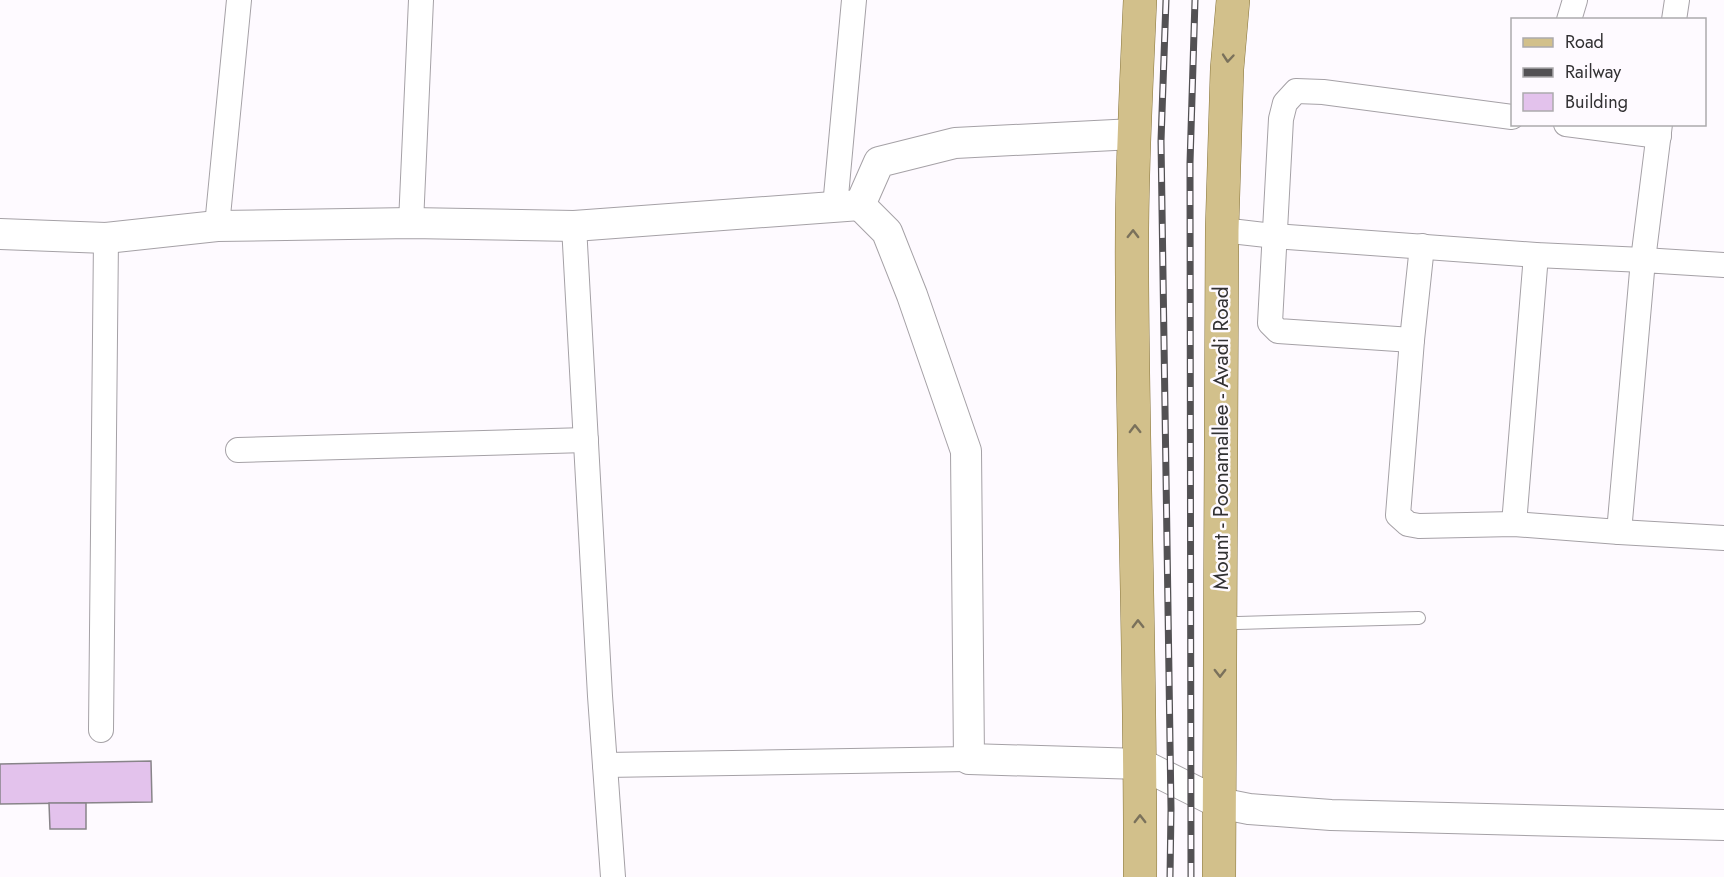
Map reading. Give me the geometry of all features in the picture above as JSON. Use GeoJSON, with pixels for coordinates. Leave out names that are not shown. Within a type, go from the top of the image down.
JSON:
{"type":"FeatureCollection","features":[{"type":"Feature","properties":{"kind":"main road"},"geometry":{"type":"LineString","coordinates":[[1140,0],[1134,134],[1132,276],[1141,764],[1140,877]]}},
{"type":"Feature","properties":{"kind":"main road","name":"Mount - Poonamallee - Avadi Road"},"geometry":{"type":"LineString","coordinates":[[1219,877],[1222,230],[1227,69],[1233,0]]}},
{"type":"Feature","properties":{"kind":"street"},"geometry":{"type":"LineString","coordinates":[[218,226],[239,0]]}},
{"type":"Feature","properties":{"kind":"street"},"geometry":{"type":"LineString","coordinates":[[411,223],[421,0]]}},
{"type":"Feature","properties":{"kind":"street"},"geometry":{"type":"LineString","coordinates":[[848,206],[854,0]]}},
{"type":"Feature","properties":{"kind":"street"},"geometry":{"type":"LineString","coordinates":[[1570,18],[1575,0]]}},
{"type":"Feature","properties":{"kind":"street"},"geometry":{"type":"LineString","coordinates":[[1674,18],[1677,0]]}},
{"type":"Feature","properties":{"kind":"street"},"geometry":{"type":"LineString","coordinates":[[1412,340],[1278,331],[1270,323],[1281,119],[1285,103],[1296,91],[1323,92],[1511,117]]}},
{"type":"Feature","properties":{"kind":"street"},"geometry":{"type":"LineString","coordinates":[[1597,126],[1660,130],[1643,260],[1619,532]]}},
{"type":"Feature","properties":{"kind":"street"},"geometry":{"type":"LineString","coordinates":[[848,206],[879,162],[955,143],[1134,134]]}},
{"type":"Feature","properties":{"kind":"street"},"geometry":{"type":"LineString","coordinates":[[0,234],[106,238],[218,226],[411,223],[574,226],[848,206],[887,232],[912,295],[966,451],[969,759]]}},
{"type":"Feature","properties":{"kind":"street"},"geometry":{"type":"LineString","coordinates":[[574,226],[613,877]]}},
{"type":"Feature","properties":{"kind":"street"},"geometry":{"type":"LineString","coordinates":[[1222,230],[1274,236],[1536,255],[1724,265]]}},
{"type":"Feature","properties":{"kind":"street"},"geometry":{"type":"LineString","coordinates":[[101,730],[106,238]]}},
{"type":"Feature","properties":{"kind":"street"},"geometry":{"type":"LineString","coordinates":[[1422,246],[1398,515],[1408,524],[1419,526],[1514,524],[1724,538]]}},
{"type":"Feature","properties":{"kind":"street"},"geometry":{"type":"LineString","coordinates":[[1514,524],[1536,255]]}},
{"type":"Feature","properties":{"kind":"street"},"geometry":{"type":"LineString","coordinates":[[238,450],[586,440]]}},
{"type":"Feature","properties":{"kind":"street"},"geometry":{"type":"LineString","coordinates":[[605,765],[969,759],[1141,764],[1219,802],[1249,810],[1331,815],[1724,825]]}},
{"type":"Feature","properties":{"kind":"lane"},"geometry":{"type":"LineString","coordinates":[[1220,622],[1419,618]]}},
{"type":"Feature","properties":{"kind":"building"},"geometry":{"type":"Polygon","coordinates":[[[151,761],[152,802],[0,804],[0,764],[151,761]]]}},
{"type":"Feature","properties":{"kind":"building"},"geometry":{"type":"Polygon","coordinates":[[[49,803],[86,803],[86,829],[50,829],[49,803]]]}},
{"type":"Feature","properties":{"kind":"railway"},"geometry":{"type":"LineString","coordinates":[[1166,0],[1161,141],[1171,809],[1170,877]]}},
{"type":"Feature","properties":{"kind":"railway"},"geometry":{"type":"LineString","coordinates":[[1191,877],[1190,163],[1195,0]]}}]}
